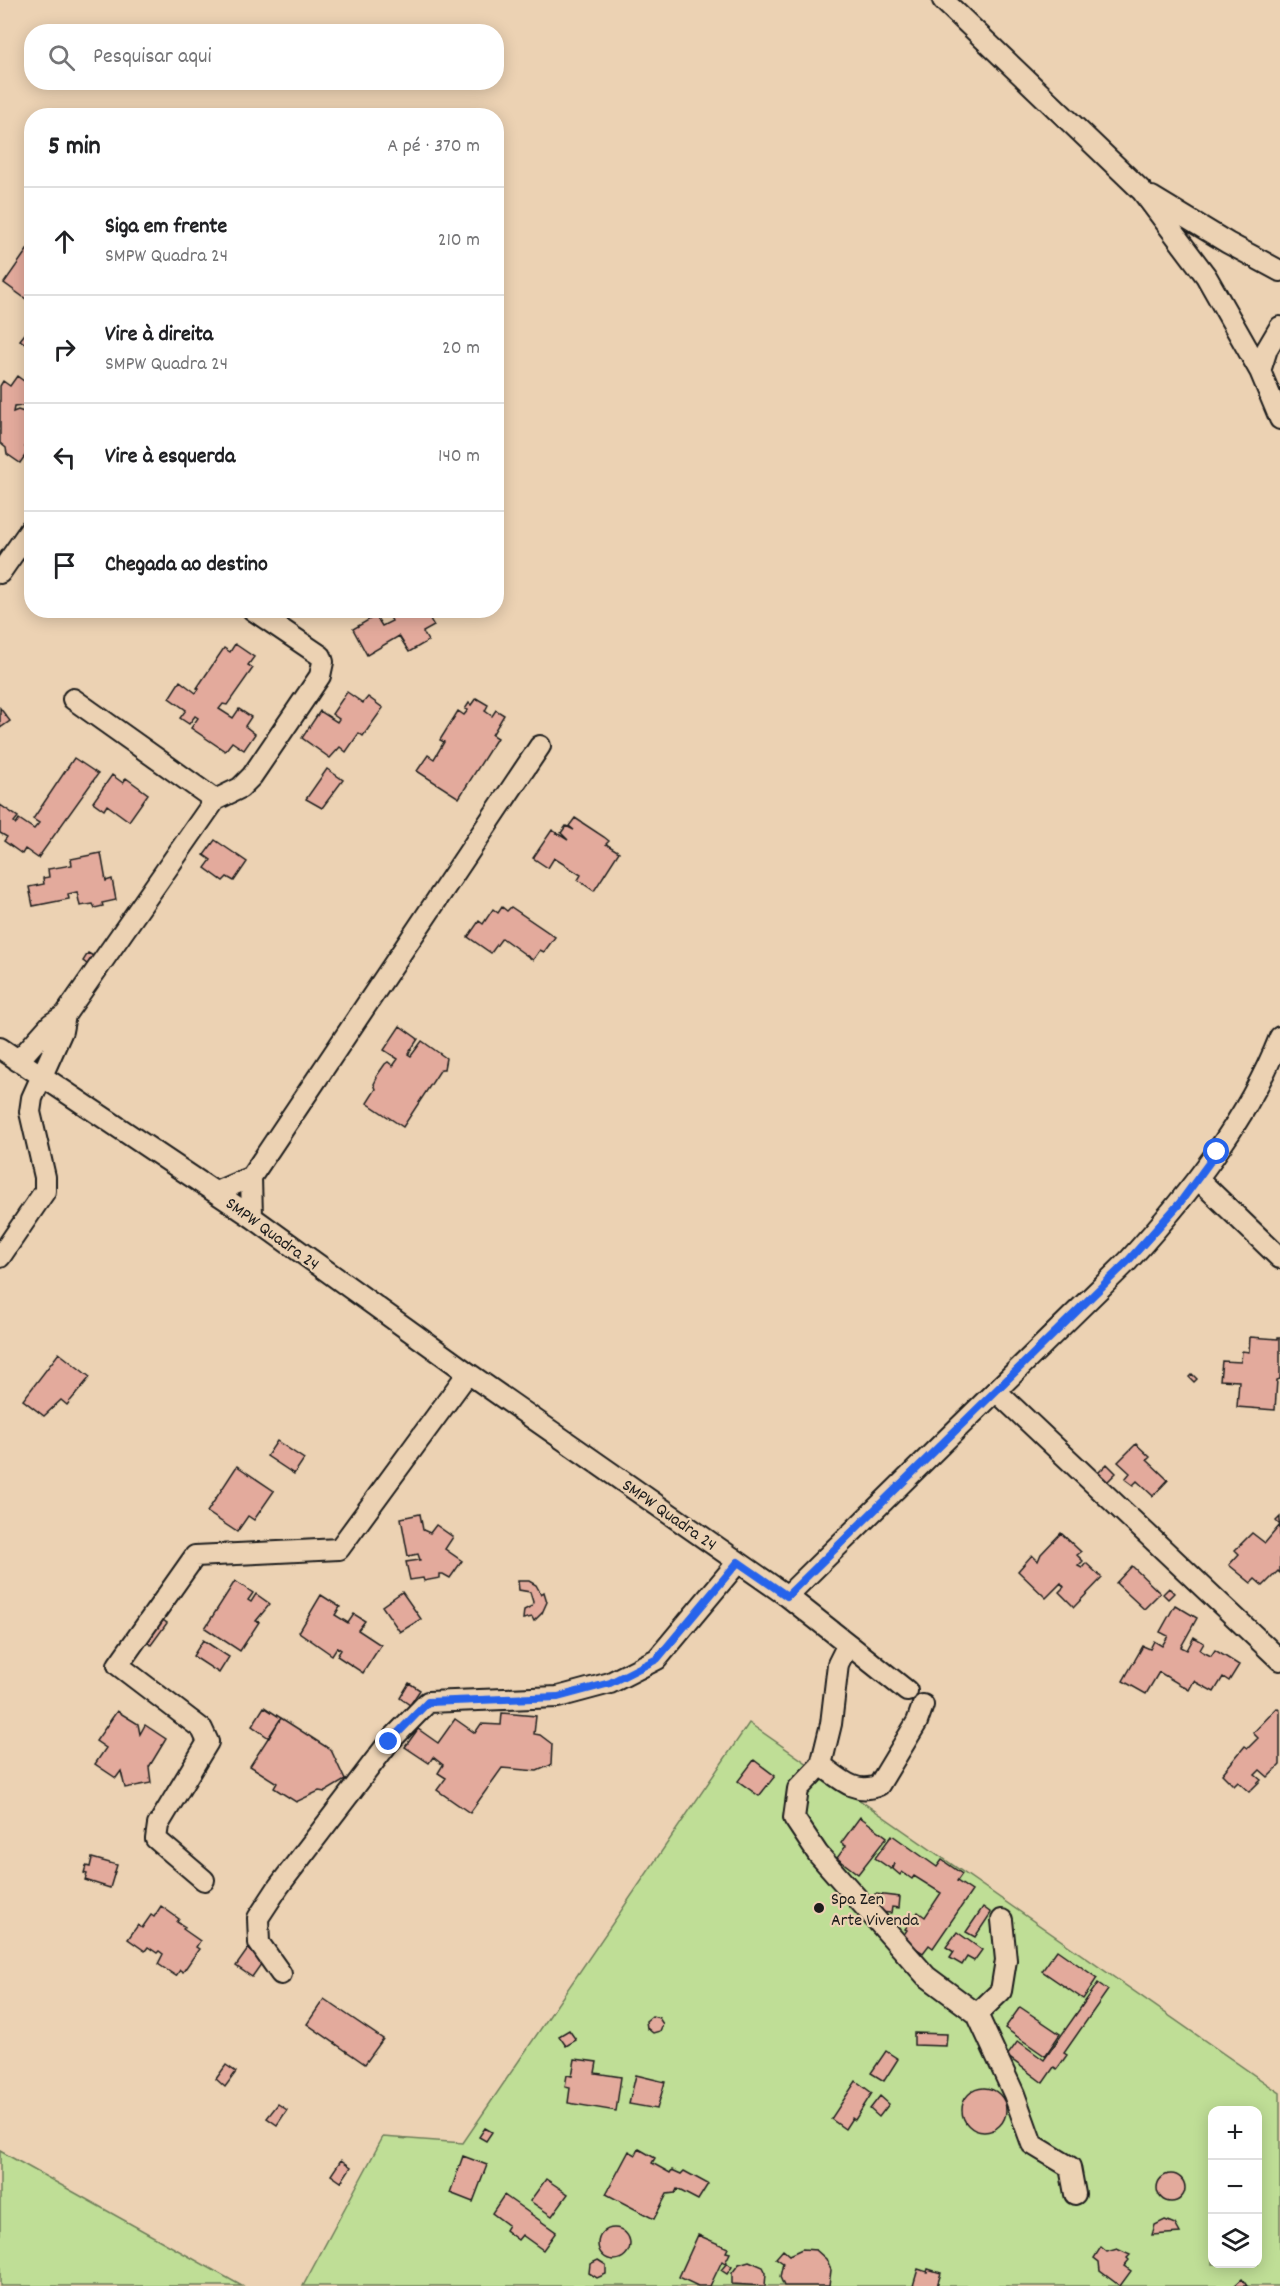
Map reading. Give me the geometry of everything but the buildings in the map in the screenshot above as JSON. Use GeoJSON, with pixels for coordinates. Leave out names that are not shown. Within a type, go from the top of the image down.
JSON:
{"type":"FeatureCollection","features":[{"type":"Feature","properties":{"kind":"street"},"geometry":{"type":"LineString","coordinates":[[943,0],[1142,191],[1206,276],[1260,371],[1280,419]]}},
{"type":"Feature","properties":{"kind":"street"},"geometry":{"type":"LineString","coordinates":[[1142,191],[1228,243],[1280,271]]}},
{"type":"Feature","properties":{"kind":"street"},"geometry":{"type":"LineString","coordinates":[[1260,371],[1267,349],[1280,327]]}},
{"type":"Feature","properties":{"kind":"street"},"geometry":{"type":"LineString","coordinates":[[0,573],[24,538]]}},
{"type":"Feature","properties":{"kind":"street"},"geometry":{"type":"LineString","coordinates":[[18,1061],[51,1024],[65,1015],[215,800],[240,788],[252,776],[320,676],[323,668],[321,656],[265,618]]}},
{"type":"Feature","properties":{"kind":"street"},"geometry":{"type":"LineString","coordinates":[[73,699],[215,800]]}},
{"type":"Feature","properties":{"kind":"street"},"geometry":{"type":"LineString","coordinates":[[216,1192],[251,1177],[540,746]]}},
{"type":"Feature","properties":{"kind":"street"},"geometry":{"type":"LineString","coordinates":[[0,1257],[45,1191],[45,1177],[30,1112],[32,1098],[62,1031],[65,1015]]}},
{"type":"Feature","properties":{"kind":"street"},"geometry":{"type":"LineString","coordinates":[[787,1596],[1128,1261],[1198,1179],[1240,1115],[1279,1040]]}},
{"type":"Feature","properties":{"kind":"street","name":"SMPW Quadra 24"},"geometry":{"type":"LineString","coordinates":[[0,1048],[252,1217],[468,1373],[787,1596],[908,1691]]}},
{"type":"Feature","properties":{"kind":"street"},"geometry":{"type":"LineString","coordinates":[[251,1177],[252,1217]]}},
{"type":"Feature","properties":{"kind":"street"},"geometry":{"type":"LineString","coordinates":[[1198,1179],[1280,1258]]}},
{"type":"Feature","properties":{"kind":"street"},"geometry":{"type":"LineString","coordinates":[[204,1880],[156,1839],[158,1825],[208,1742],[202,1729],[118,1665],[195,1556],[339,1550],[468,1373]]}},
{"type":"Feature","properties":{"kind":"street"},"geometry":{"type":"LineString","coordinates":[[996,1391],[1280,1660]]}},
{"type":"Feature","properties":{"kind":"street"},"geometry":{"type":"LineString","coordinates":[[282,1974],[259,1943],[258,1918],[279,1886],[389,1742],[428,1702],[558,1697],[610,1683],[657,1659],[738,1562]]}},
{"type":"Feature","properties":{"kind":"street"},"geometry":{"type":"LineString","coordinates":[[848,1644],[838,1664],[831,1724],[821,1765],[798,1789],[794,1818],[818,1854],[926,1976],[977,2014],[1014,2094],[1032,2145],[1070,2167],[1075,2194]]}},
{"type":"Feature","properties":{"kind":"street"},"geometry":{"type":"LineString","coordinates":[[821,1765],[852,1787],[869,1790],[879,1785],[917,1722],[923,1705]]}},
{"type":"Feature","properties":{"kind":"street"},"geometry":{"type":"LineString","coordinates":[[977,2014],[1001,1991],[1006,1960],[1002,1920]]}},
{"type":"Feature","properties":{"kind":"green space","name":"Spa Zen Arte Vivenda"},"geometry":{"type":"Polygon","coordinates":[[[749,1723],[1280,2093],[1280,2286],[303,2286],[383,2137],[463,2143],[749,1723]]]}},
{"type":"Feature","properties":{"kind":"green space"},"geometry":{"type":"Polygon","coordinates":[[[0,2151],[242,2286],[0,2286],[0,2151]]]}},
{"type":"Feature","properties":{"kind":"place","name":"Spa Zen Arte Vivenda"},"geometry":{"type":"Point","coordinates":[819,1908]}},
{"type":"Feature","properties":{"kind":"route"},"geometry":{"type":"LineString","coordinates":[[389,1742],[428,1702],[558,1697],[610,1683],[657,1659],[738,1562],[787,1596],[1128,1261],[1179,1204],[1217,1152]]}}]}
